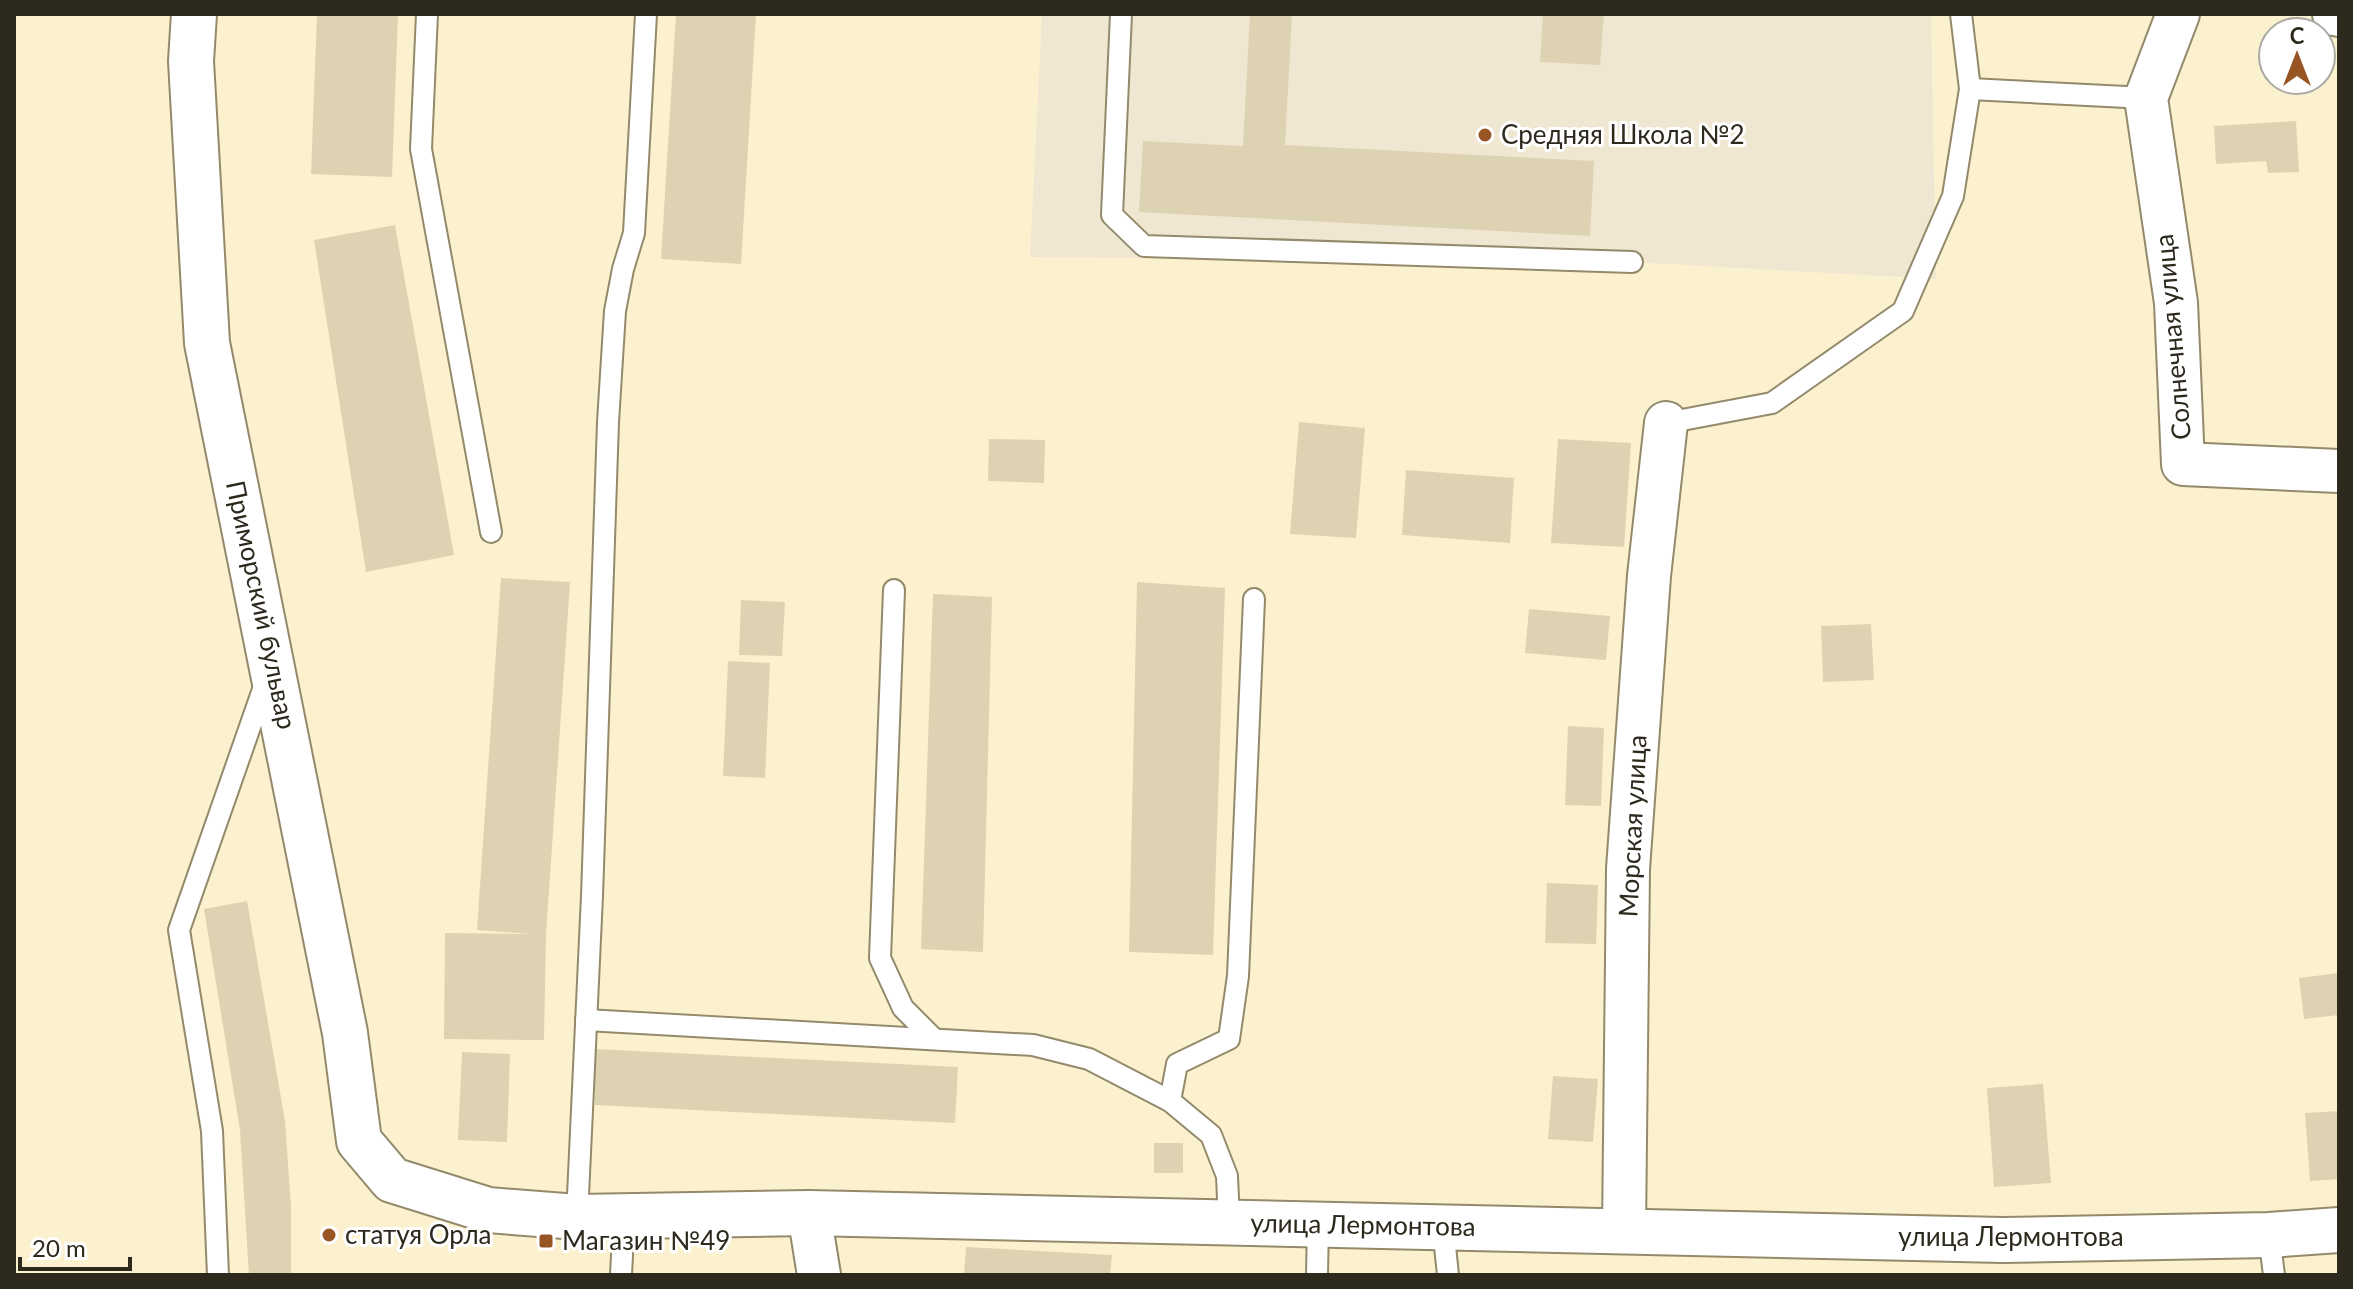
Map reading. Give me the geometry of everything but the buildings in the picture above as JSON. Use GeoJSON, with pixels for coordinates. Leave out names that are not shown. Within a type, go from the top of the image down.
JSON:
{"type":"FeatureCollection","features":[{"type":"Feature","properties":{"kind":"street","name":"Приморский бульвар"},"geometry":{"type":"LineString","coordinates":[[194,14],[191,61],[207,343],[345,1033],[359,1141],[392,1180]]}},
{"type":"Feature","properties":{"kind":"street","name":"Солнечная улица"},"geometry":{"type":"LineString","coordinates":[[2178,14],[2146,98],[2176,303],[2183,464],[2339,471]]}},
{"type":"Feature","properties":{"kind":"street","name":"Морская улица"},"geometry":{"type":"LineString","coordinates":[[1624,1230],[1628,869],[1649,576],[1666,423]]}},
{"type":"Feature","properties":{"kind":"street","name":"улица Лермонтова"},"geometry":{"type":"LineString","coordinates":[[392,1180],[488,1210],[577,1217],[809,1213],[1229,1221],[2003,1240],[2271,1255],[2339,1230]]}},
{"type":"Feature","properties":{"kind":"street"},"geometry":{"type":"LineString","coordinates":[[809,1213],[819,1275]]}},
{"type":"Feature","properties":{"kind":"lane"},"geometry":{"type":"LineString","coordinates":[[427,14],[421,149],[491,532]]}},
{"type":"Feature","properties":{"kind":"lane"},"geometry":{"type":"LineString","coordinates":[[577,1217],[611,375],[615,311],[634,233],[646,14]]}},
{"type":"Feature","properties":{"kind":"lane"},"geometry":{"type":"LineString","coordinates":[[1121,14],[1112,215],[1144,246],[1632,262]]}},
{"type":"Feature","properties":{"kind":"lane"},"geometry":{"type":"LineString","coordinates":[[1666,423],[1772,403],[1903,311],[1953,196],[1970,89],[1961,14]]}},
{"type":"Feature","properties":{"kind":"lane"},"geometry":{"type":"LineString","coordinates":[[1970,89],[2146,98]]}},
{"type":"Feature","properties":{"kind":"lane"},"geometry":{"type":"LineString","coordinates":[[894,590],[880,958],[903,1008],[934,1039]]}},
{"type":"Feature","properties":{"kind":"lane"},"geometry":{"type":"LineString","coordinates":[[1170,1101],[1177,1064],[1229,1039],[1238,976],[1254,599]]}},
{"type":"Feature","properties":{"kind":"lane"},"geometry":{"type":"LineString","coordinates":[[218,1275],[212,1131],[179,930],[272,662]]}},
{"type":"Feature","properties":{"kind":"lane"},"geometry":{"type":"LineString","coordinates":[[586,1020],[1033,1045],[1089,1059],[1170,1101],[1211,1135],[1227,1176],[1229,1221]]}},
{"type":"Feature","properties":{"kind":"lane"},"geometry":{"type":"LineString","coordinates":[[621,1275],[624,1216]]}},
{"type":"Feature","properties":{"kind":"lane"},"geometry":{"type":"LineString","coordinates":[[1317,1275],[1318,1223]]}},
{"type":"Feature","properties":{"kind":"lane"},"geometry":{"type":"LineString","coordinates":[[1443,1227],[1448,1275]]}},
{"type":"Feature","properties":{"kind":"shaded area","name":"Средняя Школа №2"},"geometry":{"type":"Polygon","coordinates":[[[1042,14],[1931,14],[1936,279],[1632,262],[1030,257],[1042,14]]]}},
{"type":"Feature","properties":{"kind":"place","name":"Средняя Школа №2"},"geometry":{"type":"Point","coordinates":[1485,135]}},
{"type":"Feature","properties":{"kind":"place","name":"статуя Орла"},"geometry":{"type":"Point","coordinates":[329,1235]}},
{"type":"Feature","properties":{"kind":"place","name":"Магазин №49"},"geometry":{"type":"Point","coordinates":[546,1241]}}]}
